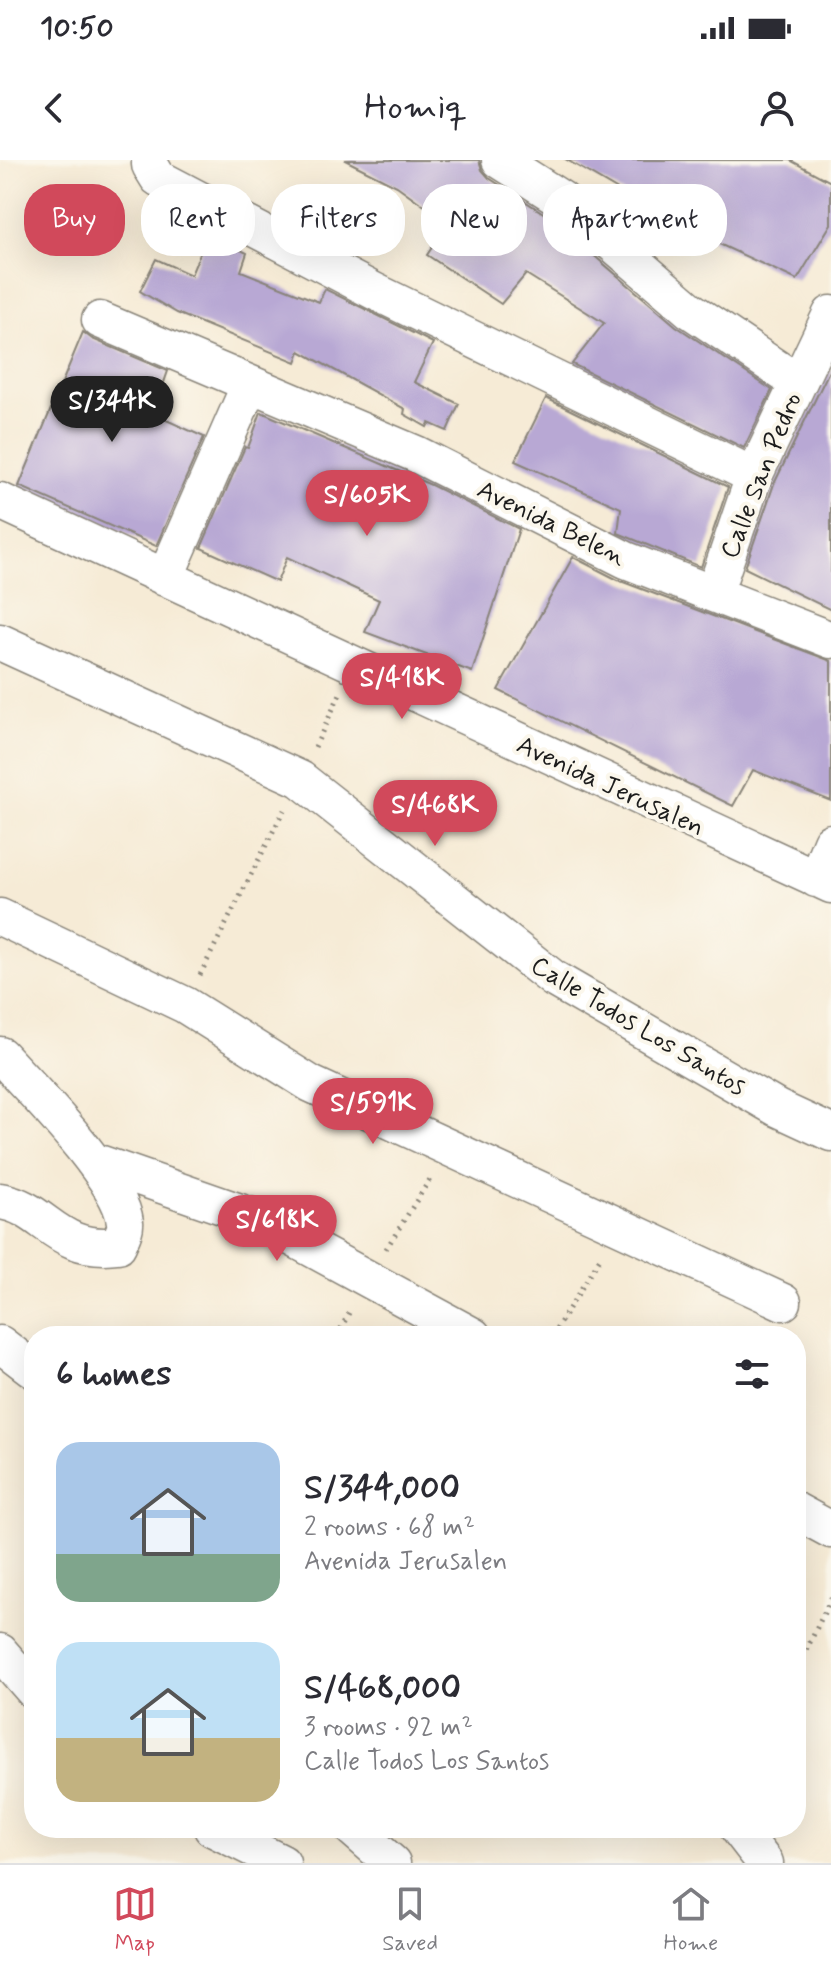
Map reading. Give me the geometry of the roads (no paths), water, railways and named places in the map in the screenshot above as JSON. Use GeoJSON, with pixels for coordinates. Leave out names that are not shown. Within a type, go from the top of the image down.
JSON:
{"type":"FeatureCollection","features":[{"type":"Feature","properties":{"kind":"street"},"geometry":{"type":"LineString","coordinates":[[500,160],[561,199],[690,310],[797,382]]}},
{"type":"Feature","properties":{"kind":"street"},"geometry":{"type":"LineString","coordinates":[[150,163],[158,178],[374,291],[754,476]]}},
{"type":"Feature","properties":{"kind":"street","name":"Calle San Pedro"},"geometry":{"type":"LineString","coordinates":[[714,594],[754,476],[831,314]]}},
{"type":"Feature","properties":{"kind":"street","name":"Avenida Belen"},"geometry":{"type":"LineString","coordinates":[[100,320],[416,454],[626,560],[831,640]]}},
{"type":"Feature","properties":{"kind":"street"},"geometry":{"type":"LineString","coordinates":[[165,578],[250,384]]}},
{"type":"Feature","properties":{"kind":"street","name":"Avenida Jerusalen"},"geometry":{"type":"LineString","coordinates":[[0,501],[824,882]]}},
{"type":"Feature","properties":{"kind":"street","name":"Calle Todos Los Santos"},"geometry":{"type":"LineString","coordinates":[[0,642],[300,779],[554,979],[777,1108],[831,1133]]}},
{"type":"Feature","properties":{"kind":"street"},"geometry":{"type":"LineString","coordinates":[[824,882],[831,842]]}},
{"type":"Feature","properties":{"kind":"street"},"geometry":{"type":"LineString","coordinates":[[0,917],[185,1005],[311,1084],[783,1302]]}},
{"type":"Feature","properties":{"kind":"street"},"geometry":{"type":"LineString","coordinates":[[0,1055],[93,1161],[119,1202],[126,1224],[118,1245],[96,1248],[65,1238],[13,1203],[0,1201]]}},
{"type":"Feature","properties":{"kind":"street"},"geometry":{"type":"LineString","coordinates":[[93,1161],[254,1217],[455,1326]]}},
{"type":"Feature","properties":{"kind":"street"},"geometry":{"type":"LineString","coordinates":[[0,1344],[24,1362]]}},
{"type":"Feature","properties":{"kind":"street"},"geometry":{"type":"LineString","coordinates":[[806,1516],[831,1530]]}},
{"type":"Feature","properties":{"kind":"street"},"geometry":{"type":"LineString","coordinates":[[0,1652],[24,1680]]}},
{"type":"Feature","properties":{"kind":"street"},"geometry":{"type":"LineString","coordinates":[[232,1838],[282,1863]]}},
{"type":"Feature","properties":{"kind":"street"},"geometry":{"type":"LineString","coordinates":[[363,1838],[392,1863]]}},
{"type":"Feature","properties":{"kind":"street"},"geometry":{"type":"LineString","coordinates":[[746,1838],[765,1863]]}}]}
